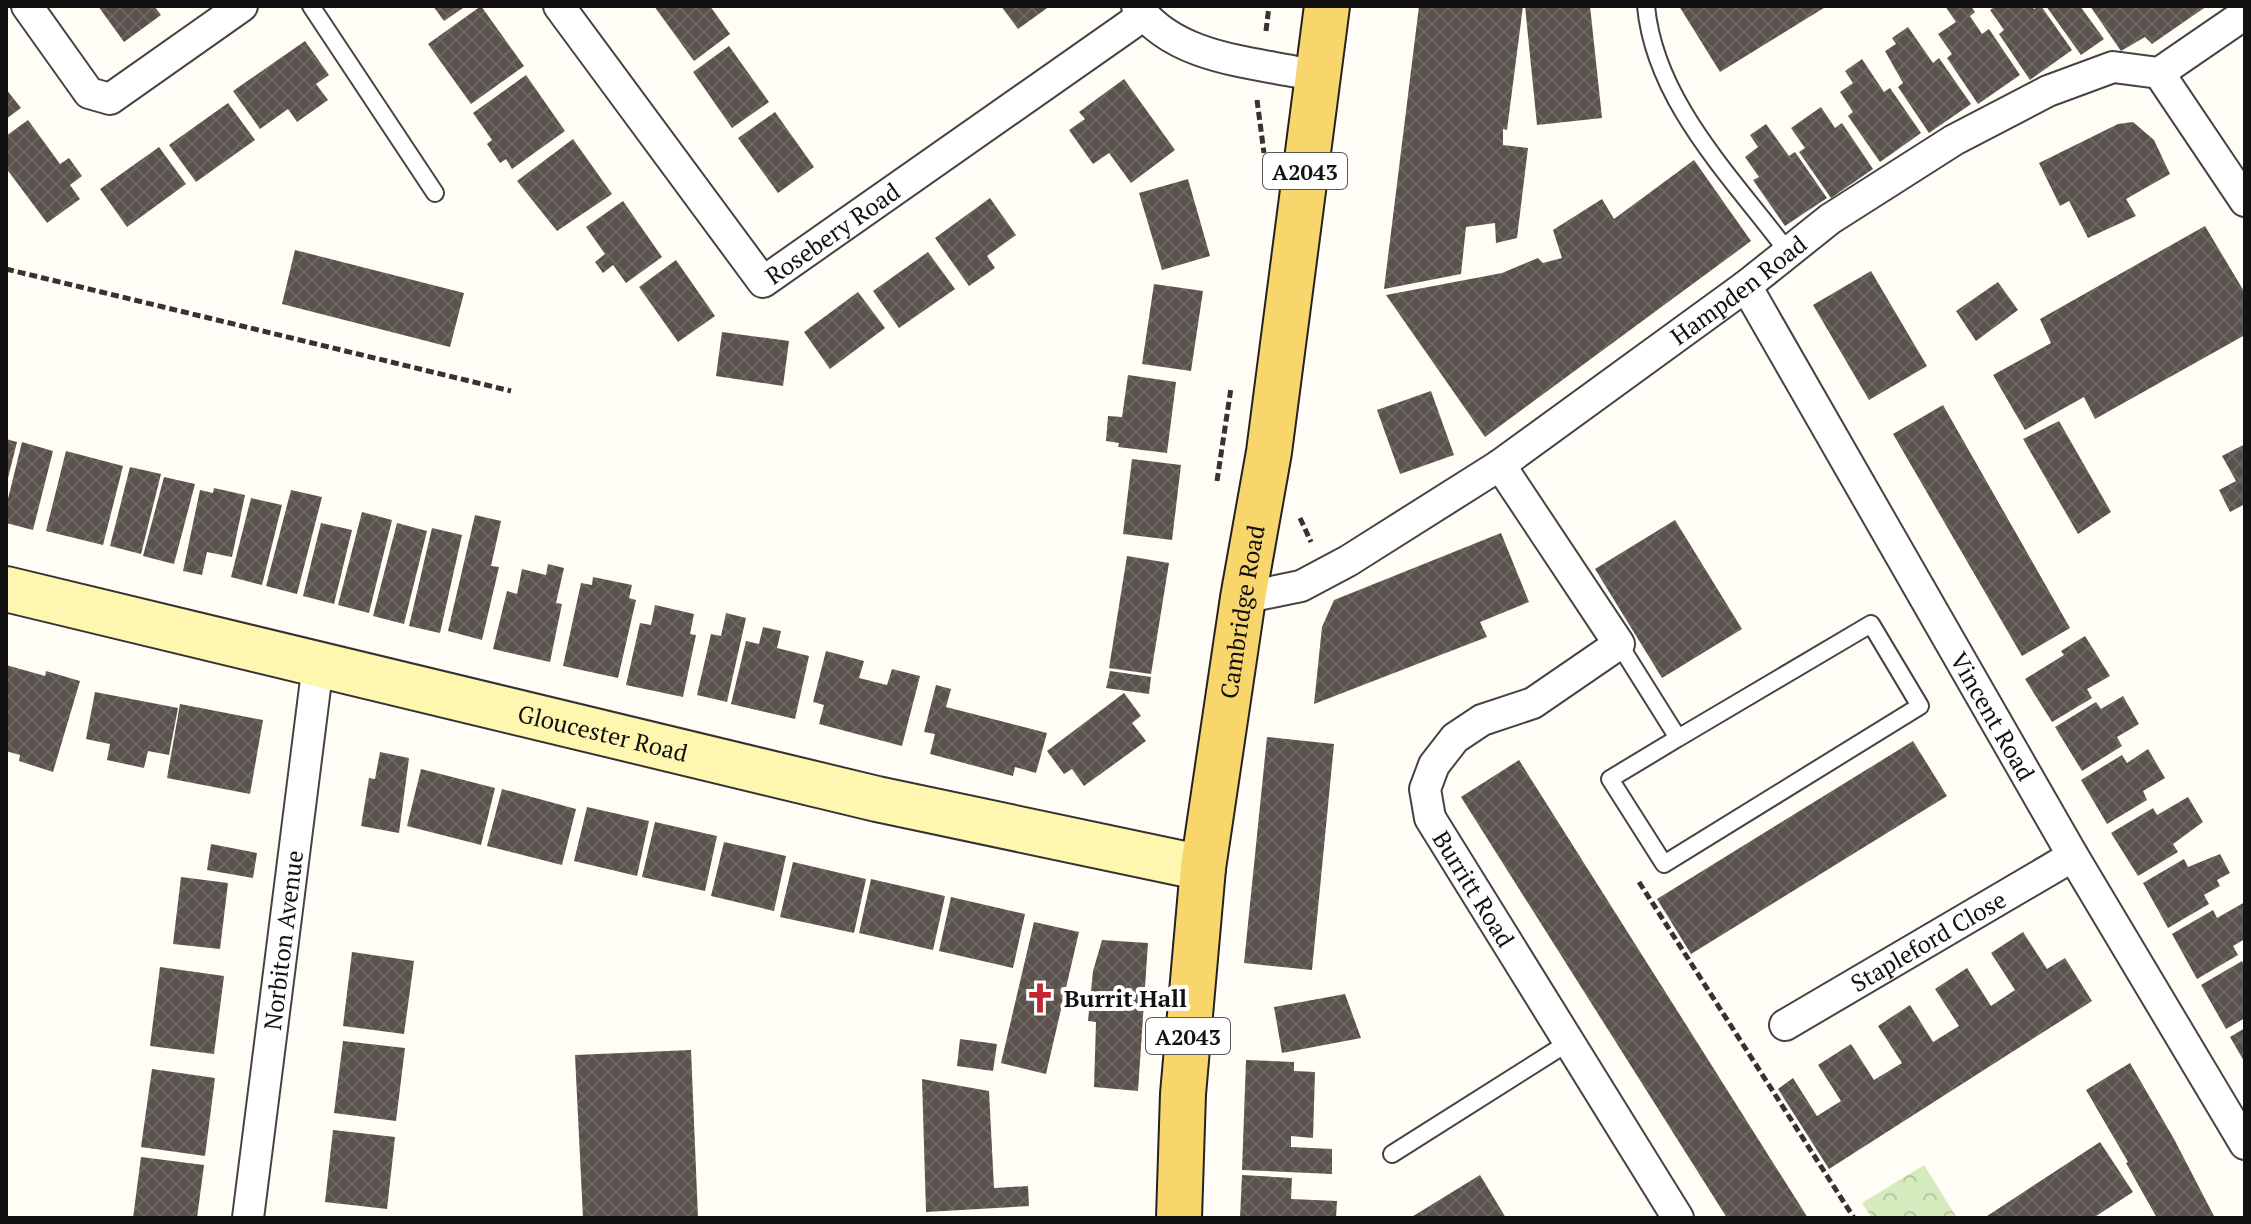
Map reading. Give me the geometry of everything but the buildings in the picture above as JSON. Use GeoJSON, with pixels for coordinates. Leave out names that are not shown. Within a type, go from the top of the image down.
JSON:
{"type":"FeatureCollection","features":[{"type":"Feature","properties":{"kind":"main road","name":"Cambridge Road"},"geometry":{"type":"LineString","coordinates":[[1179,1218],[1183,1094],[1203,868],[1243,598],[1269,452],[1327,6]]}},
{"type":"Feature","properties":{"kind":"street"},"geometry":{"type":"LineString","coordinates":[[27,6],[89,93],[110,99],[242,6]]}},
{"type":"Feature","properties":{"kind":"street","name":"Rosebery Road"},"geometry":{"type":"LineString","coordinates":[[559,6],[763,282],[1141,10]]}},
{"type":"Feature","properties":{"kind":"street"},"geometry":{"type":"LineString","coordinates":[[1141,10],[1174,39],[1233,61],[1317,76]]}},
{"type":"Feature","properties":{"kind":"street"},"geometry":{"type":"LineString","coordinates":[[2245,14],[2159,73],[2245,201]]}},
{"type":"Feature","properties":{"kind":"street","name":"Hampden Road"},"geometry":{"type":"LineString","coordinates":[[1243,598],[1301,586],[1348,561],[1500,465],[1746,286],[1830,219],[1954,140],[2048,91],[2113,67],[2159,73]]}},
{"type":"Feature","properties":{"kind":"street","name":"Vincent Road"},"geometry":{"type":"LineString","coordinates":[[1746,286],[2073,856],[2245,1144]]}},
{"type":"Feature","properties":{"kind":"street"},"geometry":{"type":"LineString","coordinates":[[1500,465],[1619,644]]}},
{"type":"Feature","properties":{"kind":"street","name":"Gloucester Road"},"geometry":{"type":"LineString","coordinates":[[6,589],[877,799],[1203,868]]}},
{"type":"Feature","properties":{"kind":"street","name":"Burritt Road"},"geometry":{"type":"LineString","coordinates":[[1619,644],[1533,703],[1482,720],[1455,738],[1434,765],[1425,789],[1430,818],[1678,1218]]}},
{"type":"Feature","properties":{"kind":"street","name":"Norbiton Avenue"},"geometry":{"type":"LineString","coordinates":[[248,1218],[318,664]]}},
{"type":"Feature","properties":{"kind":"street","name":"Stapleford Close"},"geometry":{"type":"LineString","coordinates":[[1785,1025],[2073,856]]}},
{"type":"Feature","properties":{"kind":"lane"},"geometry":{"type":"LineString","coordinates":[[311,6],[435,193]]}},
{"type":"Feature","properties":{"kind":"lane"},"geometry":{"type":"LineString","coordinates":[[1646,6],[1656,63],[1686,117],[1788,252]]}},
{"type":"Feature","properties":{"kind":"lane"},"geometry":{"type":"LineString","coordinates":[[1871,624],[1920,706],[1664,864],[1610,779],[1678,738],[1871,624]]}},
{"type":"Feature","properties":{"kind":"lane"},"geometry":{"type":"LineString","coordinates":[[1619,644],[1678,738]]}},
{"type":"Feature","properties":{"kind":"lane"},"geometry":{"type":"LineString","coordinates":[[1392,1154],[1569,1042]]}},
{"type":"Feature","properties":{"kind":"path"},"geometry":{"type":"LineString","coordinates":[[1265,160],[1255,108],[1269,6]]}},
{"type":"Feature","properties":{"kind":"path"},"geometry":{"type":"LineString","coordinates":[[6,269],[511,391]]}},
{"type":"Feature","properties":{"kind":"path"},"geometry":{"type":"LineString","coordinates":[[1664,864],[1638,880],[1854,1218]]}},
{"type":"Feature","properties":{"kind":"green space"},"geometry":{"type":"Polygon","coordinates":[[[1924,1165],[1957,1218],[1872,1218],[1862,1203],[1924,1165]]]}},
{"type":"Feature","properties":{"kind":"place","name":"Burrit Hall"},"geometry":{"type":"Point","coordinates":[1040,998]}}]}
